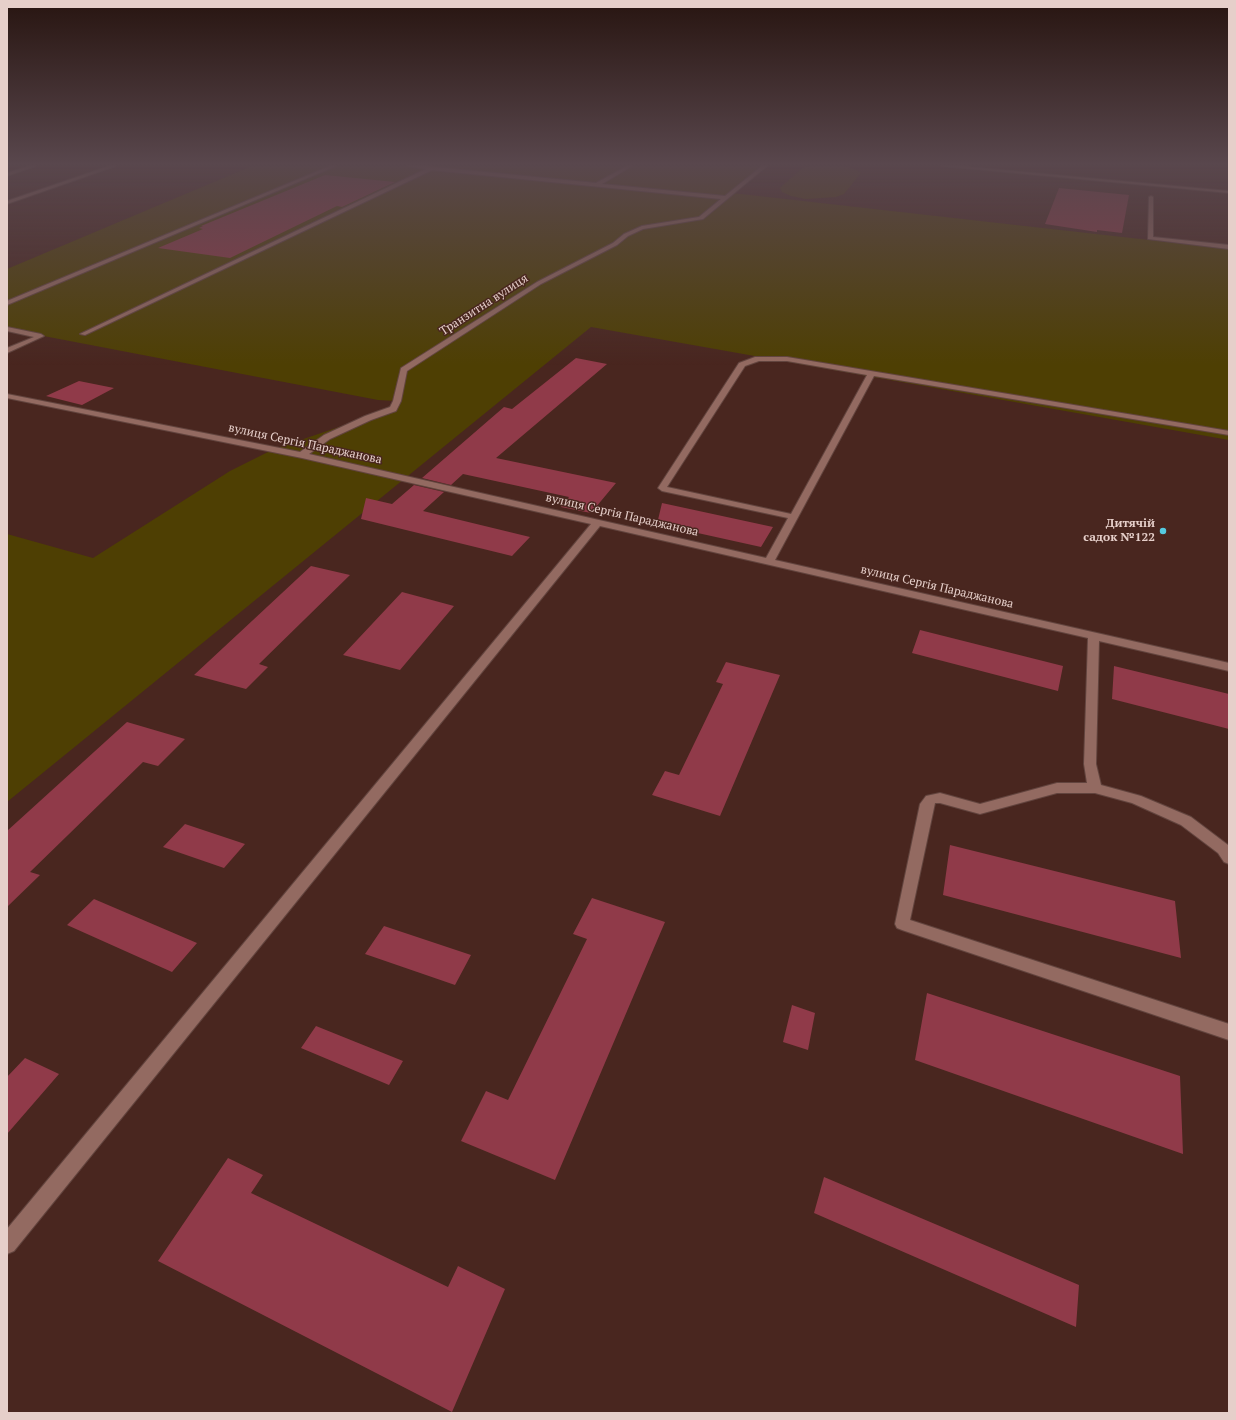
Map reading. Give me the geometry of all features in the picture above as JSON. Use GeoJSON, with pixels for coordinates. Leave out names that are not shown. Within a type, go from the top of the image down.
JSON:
{"type":"FeatureCollection","features":[{"type":"Feature","properties":{"kind":"street"},"geometry":{"type":"LineString","coordinates":[[7,303],[176,232]]}},
{"type":"Feature","properties":{"kind":"street"},"geometry":{"type":"LineString","coordinates":[[83,334],[297,232]]}},
{"type":"Feature","properties":{"kind":"street","name":"Транзитна вулиця"},"geometry":{"type":"LineString","coordinates":[[302,455],[327,437],[368,418],[393,409],[397,401],[404,370],[539,283],[616,244],[626,235],[632,232]]}},
{"type":"Feature","properties":{"kind":"street"},"geometry":{"type":"LineString","coordinates":[[1150,232],[1150,238],[1229,247]]}},
{"type":"Feature","properties":{"kind":"street"},"geometry":{"type":"LineString","coordinates":[[7,329],[41,336],[7,351]]}},
{"type":"Feature","properties":{"kind":"street"},"geometry":{"type":"LineString","coordinates":[[794,517],[662,488],[742,365],[758,360],[787,359],[1229,433]]}},
{"type":"Feature","properties":{"kind":"street"},"geometry":{"type":"LineString","coordinates":[[769,562],[872,373]]}},
{"type":"Feature","properties":{"kind":"street","name":"вулиця Сергія Параджанова"},"geometry":{"type":"LineString","coordinates":[[7,396],[302,455],[1229,666]]}},
{"type":"Feature","properties":{"kind":"street"},"geometry":{"type":"LineString","coordinates":[[7,1244],[597,523]]}},
{"type":"Feature","properties":{"kind":"street"},"geometry":{"type":"LineString","coordinates":[[1094,636],[1090,764],[1095,788]]}},
{"type":"Feature","properties":{"kind":"street"},"geometry":{"type":"LineString","coordinates":[[1229,858],[1223,849],[1186,821],[1136,798],[1095,788],[1057,788],[980,809],[940,798],[931,799],[927,804],[902,924],[1229,1032]]}},
{"type":"Feature","properties":{"kind":"shaded area"},"geometry":{"type":"Polygon","coordinates":[[[94,232],[1080,232],[1229,249],[1229,440],[591,327],[7,802],[7,534],[93,558],[230,471],[274,449],[392,409],[397,401],[378,400],[7,329],[7,269],[94,232]]]}},
{"type":"Feature","properties":{"kind":"building"},"geometry":{"type":"Polygon","coordinates":[[[195,232],[283,232],[230,258],[158,248],[195,232]]]}},
{"type":"Feature","properties":{"kind":"building"},"geometry":{"type":"Polygon","coordinates":[[[576,358],[607,364],[496,458],[616,483],[591,513],[561,507],[569,497],[463,474],[451,485],[422,478],[504,407],[512,409],[576,358]]]}},
{"type":"Feature","properties":{"kind":"building"},"geometry":{"type":"Polygon","coordinates":[[[79,381],[114,388],[82,405],[46,396],[79,381]]]}},
{"type":"Feature","properties":{"kind":"building"},"geometry":{"type":"Polygon","coordinates":[[[414,485],[444,492],[423,511],[530,537],[512,556],[361,519],[366,498],[392,504],[414,485]]]}},
{"type":"Feature","properties":{"kind":"building"},"geometry":{"type":"Polygon","coordinates":[[[662,503],[773,527],[761,547],[657,524],[662,503]]]}},
{"type":"Feature","properties":{"kind":"building"},"geometry":{"type":"Polygon","coordinates":[[[311,566],[350,575],[259,664],[268,667],[246,689],[194,675],[311,566]]]}},
{"type":"Feature","properties":{"kind":"building"},"geometry":{"type":"Polygon","coordinates":[[[402,592],[454,606],[400,670],[343,655],[402,592]]]}},
{"type":"Feature","properties":{"kind":"building"},"geometry":{"type":"Polygon","coordinates":[[[920,630],[1063,666],[1058,691],[912,653],[920,630]]]}},
{"type":"Feature","properties":{"kind":"building"},"geometry":{"type":"Polygon","coordinates":[[[726,662],[780,675],[720,816],[652,795],[665,771],[679,775],[723,684],[716,682],[726,662]]]}},
{"type":"Feature","properties":{"kind":"building"},"geometry":{"type":"Polygon","coordinates":[[[1114,666],[1229,694],[1229,729],[1112,699],[1114,666]]]}},
{"type":"Feature","properties":{"kind":"building"},"geometry":{"type":"Polygon","coordinates":[[[127,722],[185,739],[158,766],[143,762],[30,872],[40,875],[7,907],[7,831],[127,722]]]}},
{"type":"Feature","properties":{"kind":"building"},"geometry":{"type":"Polygon","coordinates":[[[185,824],[245,844],[224,868],[163,847],[185,824]]]}},
{"type":"Feature","properties":{"kind":"building"},"geometry":{"type":"Polygon","coordinates":[[[950,845],[1175,901],[1181,958],[943,895],[950,845]]]}},
{"type":"Feature","properties":{"kind":"building"},"geometry":{"type":"Polygon","coordinates":[[[592,898],[665,922],[555,1180],[461,1141],[486,1091],[508,1100],[587,939],[573,934],[592,898]]]}},
{"type":"Feature","properties":{"kind":"building"},"geometry":{"type":"Polygon","coordinates":[[[94,899],[197,943],[172,972],[67,925],[94,899]]]}},
{"type":"Feature","properties":{"kind":"building"},"geometry":{"type":"Polygon","coordinates":[[[384,926],[471,955],[455,985],[365,954],[384,926]]]}},
{"type":"Feature","properties":{"kind":"building"},"geometry":{"type":"Polygon","coordinates":[[[927,993],[1180,1076],[1183,1154],[915,1060],[927,993]]]}},
{"type":"Feature","properties":{"kind":"building"},"geometry":{"type":"Polygon","coordinates":[[[792,1005],[815,1013],[808,1050],[783,1042],[792,1005]]]}},
{"type":"Feature","properties":{"kind":"building"},"geometry":{"type":"Polygon","coordinates":[[[316,1026],[403,1061],[389,1085],[301,1048],[316,1026]]]}},
{"type":"Feature","properties":{"kind":"building"},"geometry":{"type":"Polygon","coordinates":[[[25,1058],[59,1074],[7,1134],[7,1077],[25,1058]]]}},
{"type":"Feature","properties":{"kind":"building"},"geometry":{"type":"Polygon","coordinates":[[[228,1158],[263,1175],[251,1193],[448,1287],[458,1266],[505,1289],[452,1412],[158,1261],[228,1158]]]}},
{"type":"Feature","properties":{"kind":"building"},"geometry":{"type":"Polygon","coordinates":[[[824,1177],[1079,1285],[1076,1327],[814,1213],[824,1177]]]}},
{"type":"Feature","properties":{"kind":"place","name":"Дитячій садок №122"},"geometry":{"type":"Point","coordinates":[1163,531]}}]}
